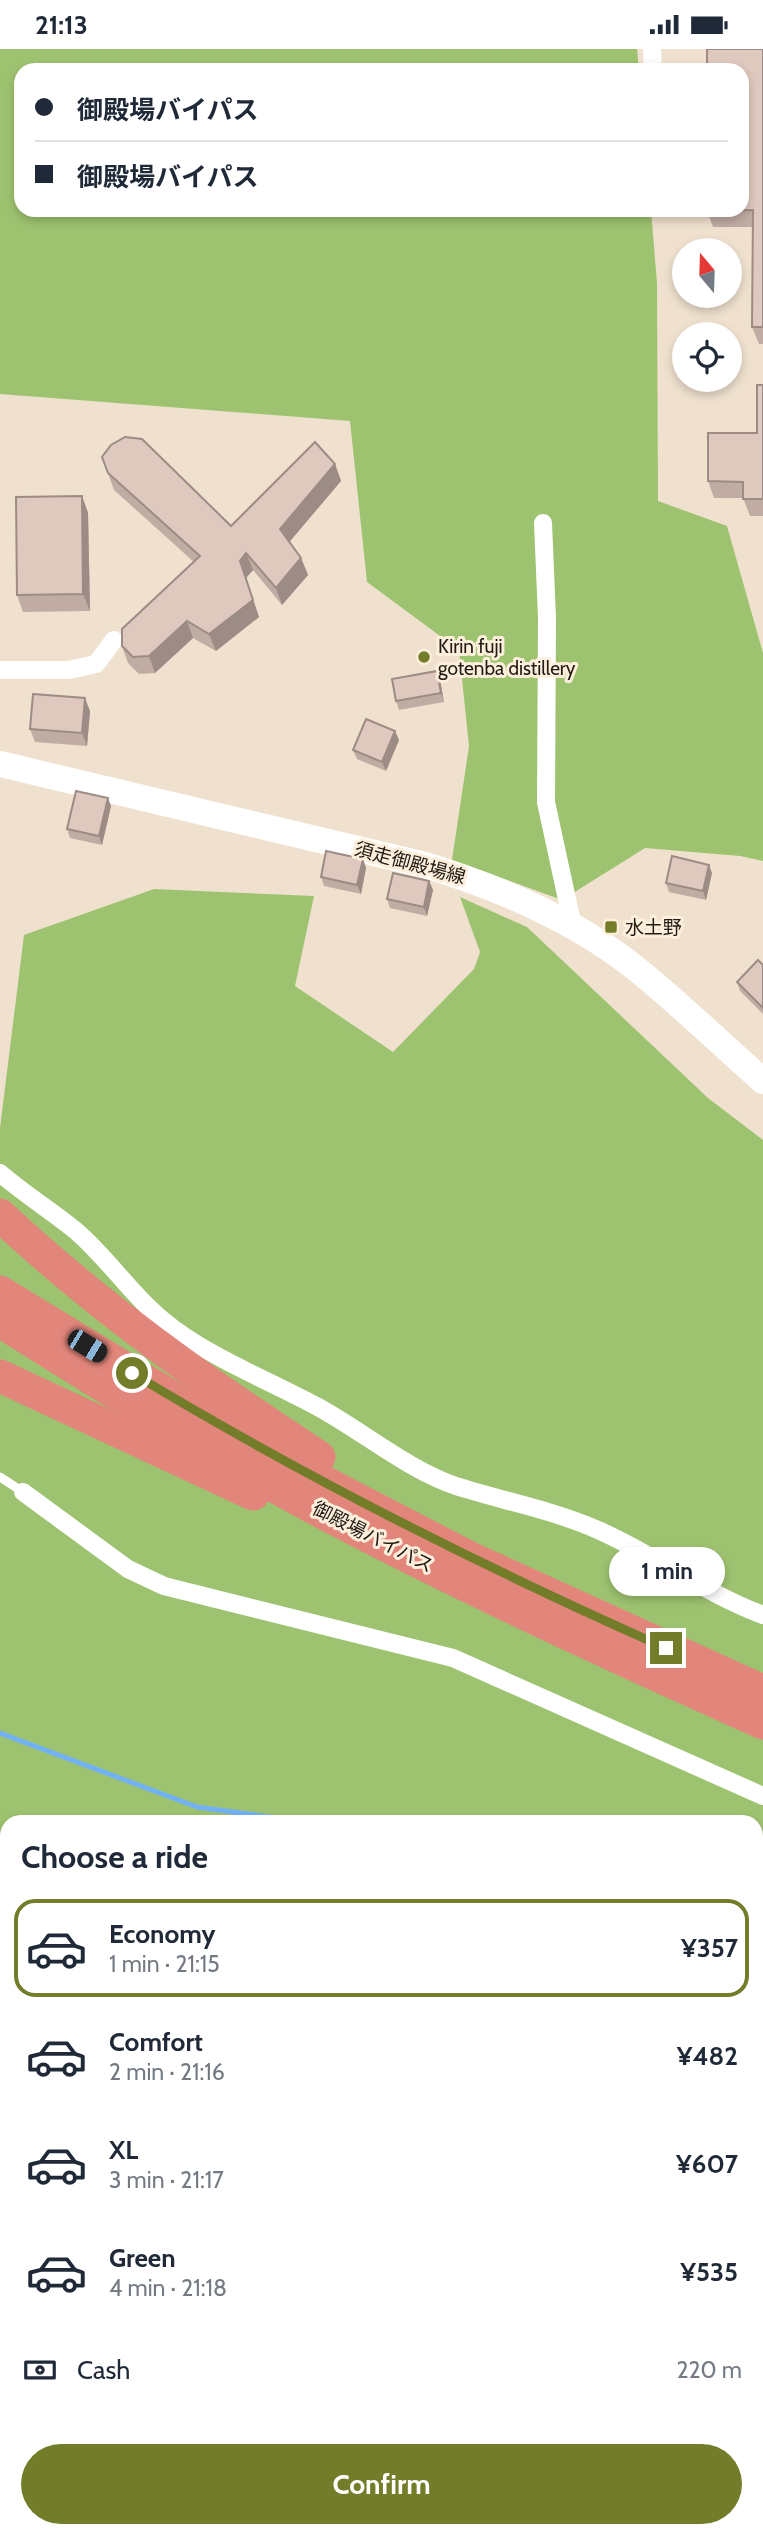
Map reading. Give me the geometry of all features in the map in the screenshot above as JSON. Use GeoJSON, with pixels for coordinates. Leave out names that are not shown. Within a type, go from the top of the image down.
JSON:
{"type":"FeatureCollection","features":[{"type":"Feature","properties":{"kind":"highway"},"geometry":{"type":"LineString","coordinates":[[0,1215],[101,1302],[202,1379],[360,1484],[594,1616]]}},
{"type":"Feature","properties":{"kind":"highway","name":"御殿場バイパス"},"geometry":{"type":"LineString","coordinates":[[0,1292],[200,1414],[316,1478],[472,1559],[763,1691]]}},
{"type":"Feature","properties":{"kind":"highway","name":"御殿場バイパス"},"geometry":{"type":"LineString","coordinates":[[0,1321],[192,1439],[320,1511],[524,1614],[763,1723]]}},
{"type":"Feature","properties":{"kind":"highway"},"geometry":{"type":"LineString","coordinates":[[0,1376],[205,1474],[524,1614]]}},
{"type":"Feature","properties":{"kind":"main road","name":"須走御殿場線"},"geometry":{"type":"LineString","coordinates":[[0,764],[425,865],[471,879],[573,927],[638,970],[763,1081]]}},
{"type":"Feature","properties":{"kind":"street"},"geometry":{"type":"LineString","coordinates":[[542,523],[547,618],[546,802],[573,927]]}},
{"type":"Feature","properties":{"kind":"street"},"geometry":{"type":"LineString","coordinates":[[0,670],[69,670],[96,664],[114,640]]}},
{"type":"Feature","properties":{"kind":"street"},"geometry":{"type":"LineString","coordinates":[[0,1174],[76,1231],[148,1308],[173,1329],[203,1347],[320,1408],[421,1469],[455,1486],[594,1528],[627,1543],[710,1591],[763,1615]]}},
{"type":"Feature","properties":{"kind":"street"},"geometry":{"type":"LineString","coordinates":[[23,1492],[128,1569],[164,1586],[453,1658],[763,1796]]}},
{"type":"Feature","properties":{"kind":"lane"},"geometry":{"type":"LineString","coordinates":[[0,1477],[23,1492]]}},
{"type":"Feature","properties":{"kind":"green space"},"geometry":{"type":"Polygon","coordinates":[[[0,49],[637,49],[638,63],[14,63],[14,217],[652,217],[657,283],[658,501],[727,526],[763,653],[763,861],[740,856],[645,848],[562,900],[452,860],[469,746],[459,650],[367,582],[350,421],[0,394],[0,49]]]}},
{"type":"Feature","properties":{"kind":"green space"},"geometry":{"type":"Polygon","coordinates":[[[154,889],[314,896],[295,986],[393,1052],[474,969],[480,952],[460,897],[527,927],[708,1098],[763,1140],[763,1815],[0,1815],[0,1128],[24,935],[154,889]]]}},
{"type":"Feature","properties":{"kind":"building"},"geometry":{"type":"Polygon","coordinates":[[[707,49],[763,49],[763,327],[752,327],[753,210],[749,210],[749,63],[707,63],[707,49]]]}},
{"type":"Feature","properties":{"kind":"building"},"geometry":{"type":"Polygon","coordinates":[[[757,385],[763,385],[763,499],[743,499],[743,482],[708,481],[708,433],[757,433],[757,385]]]}},
{"type":"Feature","properties":{"kind":"building"},"geometry":{"type":"Polygon","coordinates":[[[125,437],[142,439],[231,526],[315,442],[335,464],[280,529],[301,558],[276,588],[246,553],[240,561],[253,600],[209,634],[187,621],[149,656],[133,657],[122,646],[122,629],[200,556],[108,473],[102,457],[111,445],[125,437]]]}},
{"type":"Feature","properties":{"kind":"building"},"geometry":{"type":"Polygon","coordinates":[[[82,496],[83,594],[17,595],[16,497],[82,496]]]}},
{"type":"Feature","properties":{"kind":"building"},"geometry":{"type":"Polygon","coordinates":[[[437,671],[441,693],[396,701],[392,679],[437,671]]]}},
{"type":"Feature","properties":{"kind":"building"},"geometry":{"type":"Polygon","coordinates":[[[33,694],[85,698],[82,733],[30,729],[33,694]]]}},
{"type":"Feature","properties":{"kind":"building"},"geometry":{"type":"Polygon","coordinates":[[[366,719],[395,731],[382,762],[353,750],[366,719]]]}},
{"type":"Feature","properties":{"kind":"building"},"geometry":{"type":"Polygon","coordinates":[[[76,791],[108,798],[99,836],[67,829],[76,791]]]}},
{"type":"Feature","properties":{"kind":"building"},"geometry":{"type":"Polygon","coordinates":[[[326,851],[363,859],[357,885],[321,877],[326,851]]]}},
{"type":"Feature","properties":{"kind":"building"},"geometry":{"type":"Polygon","coordinates":[[[672,856],[709,865],[703,891],[666,883],[672,856]]]}},
{"type":"Feature","properties":{"kind":"building"},"geometry":{"type":"Polygon","coordinates":[[[393,873],[429,881],[424,907],[387,899],[393,873]]]}},
{"type":"Feature","properties":{"kind":"building"},"geometry":{"type":"Polygon","coordinates":[[[758,960],[763,965],[763,1008],[737,982],[758,960]]]}},
{"type":"Feature","properties":{"kind":"waterway"},"geometry":{"type":"LineString","coordinates":[[0,1733],[197,1807],[255,1815]]}},
{"type":"Feature","properties":{"kind":"place","name":"Kirin fuji gotenba distillery"},"geometry":{"type":"Point","coordinates":[424,657]}},
{"type":"Feature","properties":{"kind":"place","name":"水土野"},"geometry":{"type":"Point","coordinates":[611,927]}},
{"type":"Feature","properties":{"kind":"route"},"geometry":{"type":"LineString","coordinates":[[132,1373],[223,1427],[472,1559],[666,1648]]}}]}
